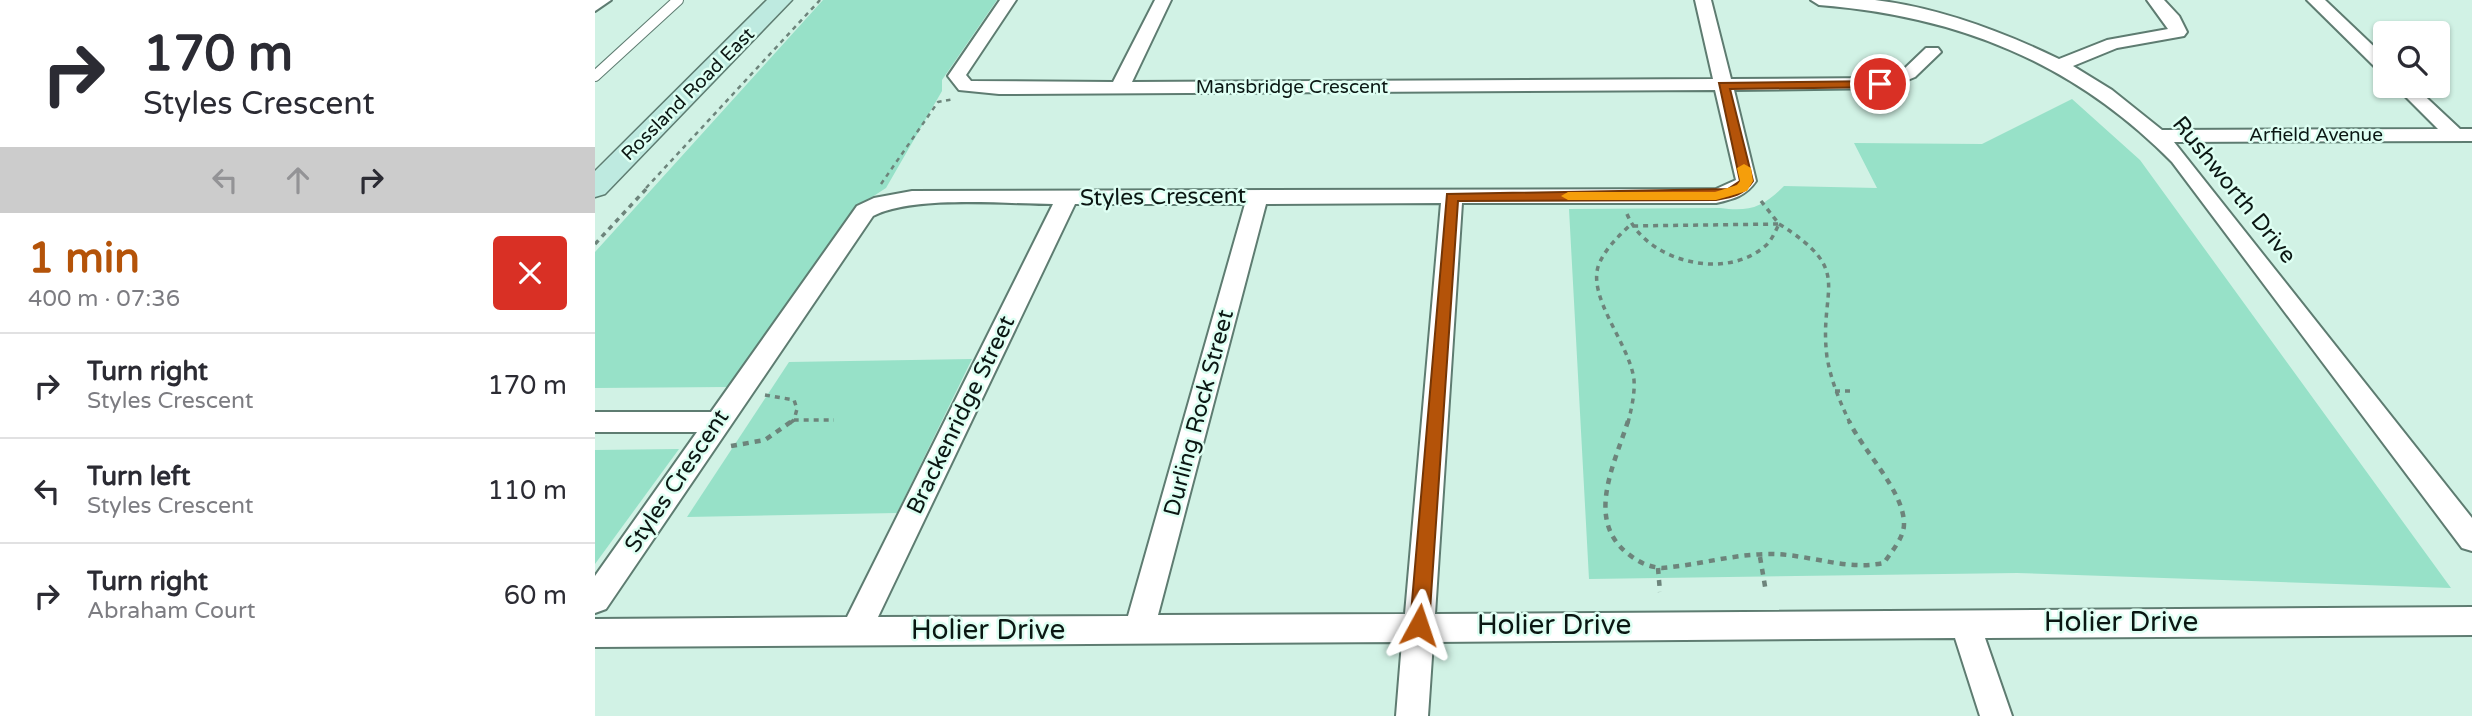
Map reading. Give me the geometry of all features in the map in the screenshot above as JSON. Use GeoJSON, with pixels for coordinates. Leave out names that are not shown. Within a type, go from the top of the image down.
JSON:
{"type":"FeatureCollection","features":[{"type":"Feature","properties":{"kind":"main road","name":"Rossland Road East"},"geometry":{"type":"LineString","coordinates":[[595,188],[780,0]]}},
{"type":"Feature","properties":{"kind":"street"},"geometry":{"type":"LineString","coordinates":[[595,6],[603,0]]}},
{"type":"Feature","properties":{"kind":"street","name":"Mansbridge Crescent"},"geometry":{"type":"LineString","coordinates":[[1008,0],[961,68],[957,76],[959,81],[978,88],[1896,82],[1913,73],[1932,52]]}},
{"type":"Feature","properties":{"kind":"street"},"geometry":{"type":"LineString","coordinates":[[1121,88],[1163,0]]}},
{"type":"Feature","properties":{"kind":"street","name":"Styles Crescent"},"geometry":{"type":"LineString","coordinates":[[595,600],[865,211],[881,203],[912,198],[1716,196],[1732,193],[1742,188],[1746,181],[1703,0]]}},
{"type":"Feature","properties":{"kind":"street","name":"Rushworth Drive"},"geometry":{"type":"LineString","coordinates":[[1819,0],[1838,0],[1950,23],[2060,65],[2125,107],[2160,135],[2472,539]]}},
{"type":"Feature","properties":{"kind":"street"},"geometry":{"type":"LineString","coordinates":[[2060,65],[2113,44],[2178,32],[2178,28],[2155,0]]}},
{"type":"Feature","properties":{"kind":"street"},"geometry":{"type":"LineString","coordinates":[[2315,0],[2373,56]]}},
{"type":"Feature","properties":{"kind":"street"},"geometry":{"type":"LineString","coordinates":[[2419,98],[2464,135]]}},
{"type":"Feature","properties":{"kind":"street","name":"Arfield Avenue"},"geometry":{"type":"LineString","coordinates":[[2160,135],[2464,135]]}},
{"type":"Feature","properties":{"kind":"street","name":"Durling Rock Street"},"geometry":{"type":"LineString","coordinates":[[1139,629],[1258,196]]}},
{"type":"Feature","properties":{"kind":"street"},"geometry":{"type":"LineString","coordinates":[[1412,716],[1452,197]]}},
{"type":"Feature","properties":{"kind":"street","name":"Brackenridge Street"},"geometry":{"type":"LineString","coordinates":[[856,631],[1067,198]]}},
{"type":"Feature","properties":{"kind":"street"},"geometry":{"type":"LineString","coordinates":[[595,422],[717,422]]}},
{"type":"Feature","properties":{"kind":"street","name":"Holier Drive"},"geometry":{"type":"LineString","coordinates":[[595,633],[1419,625],[2472,621]]}},
{"type":"Feature","properties":{"kind":"street"},"geometry":{"type":"LineString","coordinates":[[1965,623],[1996,716]]}},
{"type":"Feature","properties":{"kind":"lane"},"geometry":{"type":"LineString","coordinates":[[595,76],[678,0]]}},
{"type":"Feature","properties":{"kind":"path"},"geometry":{"type":"LineString","coordinates":[[595,244],[820,0]]}},
{"type":"Feature","properties":{"kind":"path"},"geometry":{"type":"LineString","coordinates":[[892,184],[880,184],[939,102],[962,100]]}},
{"type":"Feature","properties":{"kind":"path"},"geometry":{"type":"LineString","coordinates":[[1761,201],[1779,224],[1808,242],[1821,258],[1829,276],[1827,356],[1835,391],[1854,431],[1892,486],[1903,523],[1899,540],[1884,563],[1864,568],[1838,568],[1785,555],[1658,568],[1637,562],[1613,539],[1604,509],[1632,410],[1635,382],[1624,347],[1594,280],[1598,263],[1611,241],[1629,226],[1779,224]]}},
{"type":"Feature","properties":{"kind":"path"},"geometry":{"type":"LineString","coordinates":[[1626,210],[1629,226],[1665,254],[1690,262],[1721,263],[1748,258],[1765,247],[1779,224]]}},
{"type":"Feature","properties":{"kind":"path"},"geometry":{"type":"LineString","coordinates":[[1835,391],[1855,391]]}},
{"type":"Feature","properties":{"kind":"path"},"geometry":{"type":"LineString","coordinates":[[731,446],[758,444],[775,438],[794,420],[797,409],[795,400],[765,395]]}},
{"type":"Feature","properties":{"kind":"path"},"geometry":{"type":"LineString","coordinates":[[794,420],[834,420]]}},
{"type":"Feature","properties":{"kind":"path"},"geometry":{"type":"LineString","coordinates":[[1760,557],[1766,592]]}},
{"type":"Feature","properties":{"kind":"path"},"geometry":{"type":"LineString","coordinates":[[1658,568],[1660,592]]}},
{"type":"Feature","properties":{"kind":"green space"},"geometry":{"type":"Polygon","coordinates":[[[823,0],[997,0],[942,80],[942,91],[886,188],[869,199],[727,387],[595,388],[595,252],[823,0]]]}},
{"type":"Feature","properties":{"kind":"green space"},"geometry":{"type":"Polygon","coordinates":[[[2072,99],[2140,160],[2451,588],[2017,573],[1589,579],[1569,209],[1740,209],[1762,203],[1784,186],[1877,188],[1854,143],[1982,144],[2072,99]]]}},
{"type":"Feature","properties":{"kind":"green space"},"geometry":{"type":"Polygon","coordinates":[[[972,359],[897,513],[687,517],[789,362],[972,359]]]}},
{"type":"Feature","properties":{"kind":"green space"},"geometry":{"type":"Polygon","coordinates":[[[679,449],[595,564],[595,450],[679,449]]]}},
{"type":"Feature","properties":{"kind":"slow traffic"},"geometry":{"type":"LineString","coordinates":[[1568,196],[1716,196],[1742,188],[1746,181],[1744,168]]}},
{"type":"Feature","properties":{"kind":"route"},"geometry":{"type":"LineString","coordinates":[[1419,625],[1452,197],[1716,196],[1732,193],[1742,188],[1746,181],[1724,85],[1880,84]]}}]}
